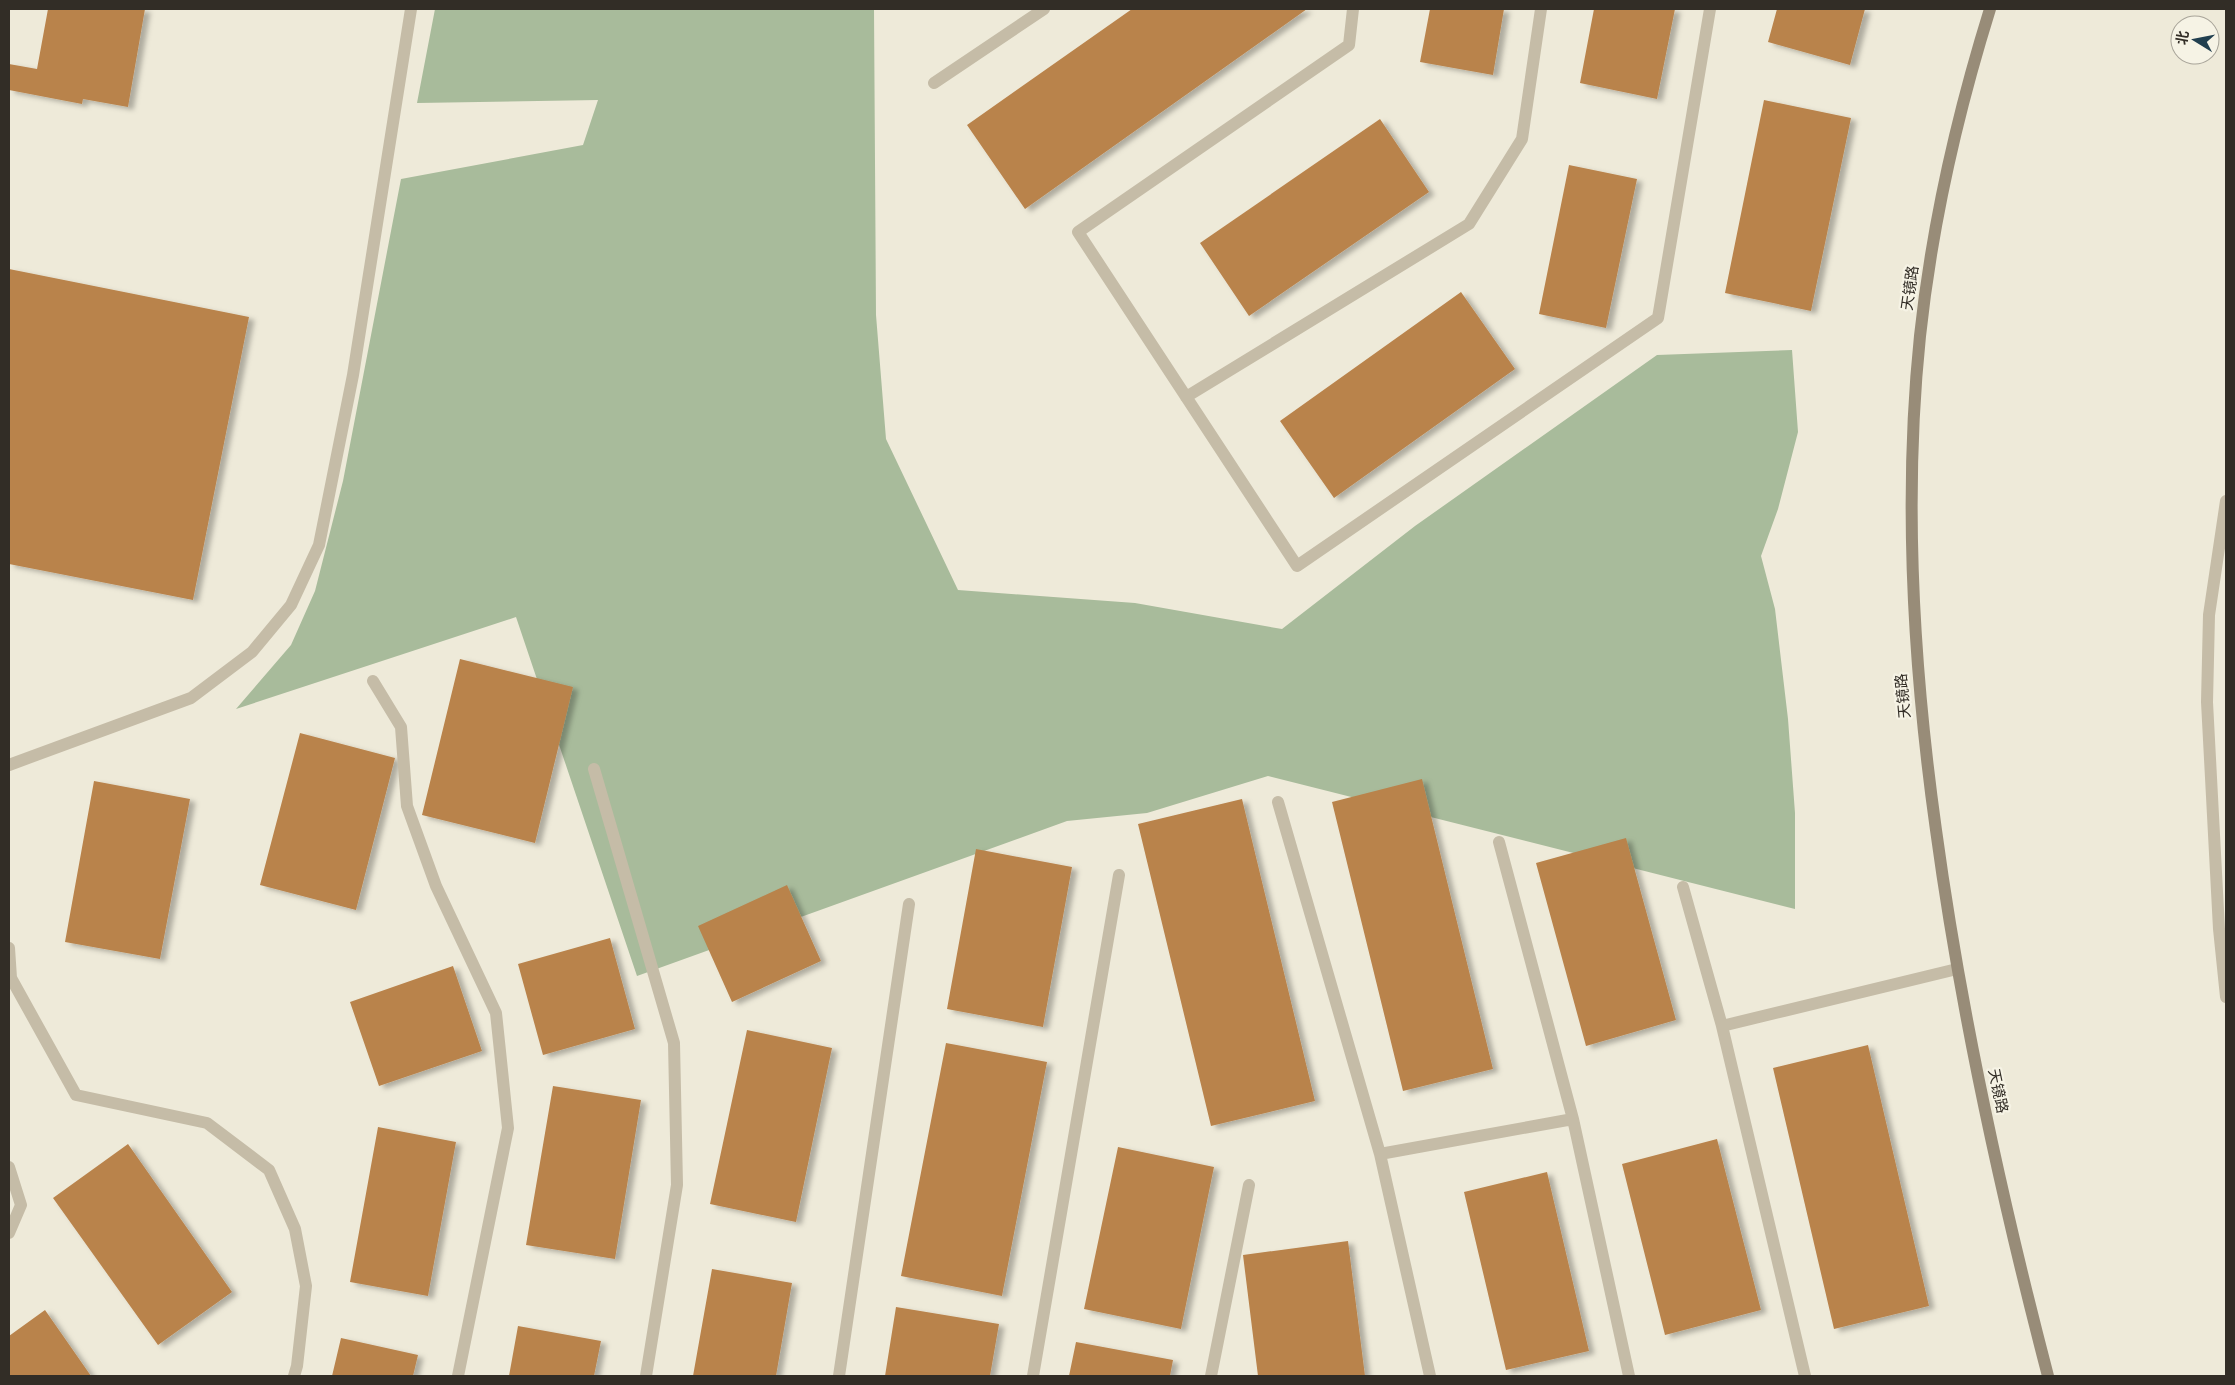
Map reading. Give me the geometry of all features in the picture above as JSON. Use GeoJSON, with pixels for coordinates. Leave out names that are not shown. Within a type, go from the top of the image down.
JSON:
{"type":"FeatureCollection","features":[{"type":"Feature","properties":{"kind":"street"},"geometry":{"type":"LineString","coordinates":[[9,765],[191,698],[252,652],[291,605],[318,545],[352,384],[412,9]]}},
{"type":"Feature","properties":{"kind":"street"},"geometry":{"type":"LineString","coordinates":[[934,83],[1044,9]]}},
{"type":"Feature","properties":{"kind":"street"},"geometry":{"type":"LineString","coordinates":[[1353,9],[1349,46],[1078,232],[1297,566],[1658,318],[1710,9]]}},
{"type":"Feature","properties":{"kind":"street"},"geometry":{"type":"LineString","coordinates":[[1186,397],[1469,224],[1522,139],[1540,9]]}},
{"type":"Feature","properties":{"kind":"street","name":"天镜路"},"geometry":{"type":"LineString","coordinates":[[1990,9],[1961,110],[1936,223],[1920,337],[1912,481],[1913,598],[1924,746],[1944,893],[1957,969],[2003,1192],[2048,1376]]}},
{"type":"Feature","properties":{"kind":"street"},"geometry":{"type":"LineString","coordinates":[[2226,501],[2209,614],[2207,702],[2219,928],[2226,997]]}},
{"type":"Feature","properties":{"kind":"street"},"geometry":{"type":"LineString","coordinates":[[373,681],[401,727],[407,806],[430,868],[496,1013],[508,1128],[458,1376]]}},
{"type":"Feature","properties":{"kind":"street"},"geometry":{"type":"LineString","coordinates":[[594,769],[674,1044],[677,1185],[646,1376]]}},
{"type":"Feature","properties":{"kind":"street"},"geometry":{"type":"LineString","coordinates":[[1278,802],[1380,1154],[1430,1376]]}},
{"type":"Feature","properties":{"kind":"street"},"geometry":{"type":"LineString","coordinates":[[1499,842],[1573,1119],[1629,1376]]}},
{"type":"Feature","properties":{"kind":"street"},"geometry":{"type":"LineString","coordinates":[[1033,1376],[1119,875]]}},
{"type":"Feature","properties":{"kind":"street"},"geometry":{"type":"LineString","coordinates":[[1683,887],[1722,1026],[1805,1376]]}},
{"type":"Feature","properties":{"kind":"street"},"geometry":{"type":"LineString","coordinates":[[839,1376],[909,904]]}},
{"type":"Feature","properties":{"kind":"street"},"geometry":{"type":"LineString","coordinates":[[9,948],[10,981],[76,1095],[207,1123],[269,1170],[295,1228],[306,1286],[298,1366],[294,1376]]}},
{"type":"Feature","properties":{"kind":"street"},"geometry":{"type":"LineString","coordinates":[[1722,1026],[1957,969]]}},
{"type":"Feature","properties":{"kind":"street"},"geometry":{"type":"LineString","coordinates":[[1380,1154],[1573,1119]]}},
{"type":"Feature","properties":{"kind":"street"},"geometry":{"type":"LineString","coordinates":[[9,1167],[21,1205],[9,1233]]}},
{"type":"Feature","properties":{"kind":"street"},"geometry":{"type":"LineString","coordinates":[[1211,1376],[1249,1185]]}},
{"type":"Feature","properties":{"kind":"green space"},"geometry":{"type":"Polygon","coordinates":[[[435,9],[874,9],[876,315],[886,439],[958,590],[1135,603],[1282,629],[1415,526],[1657,355],[1792,350],[1798,432],[1778,509],[1761,556],[1775,609],[1788,719],[1795,813],[1795,909],[1268,776],[1147,813],[1067,821],[637,976],[516,617],[236,709],[291,645],[315,591],[343,481],[401,179],[583,145],[598,100],[417,103],[435,9]]]}},
{"type":"Feature","properties":{"kind":"building"},"geometry":{"type":"Polygon","coordinates":[[[48,9],[145,9],[128,107],[83,99],[82,104],[9,90],[9,64],[37,69],[48,9]]]}},
{"type":"Feature","properties":{"kind":"building"},"geometry":{"type":"Polygon","coordinates":[[[1132,9],[1307,9],[1025,209],[967,125],[1132,9]]]}},
{"type":"Feature","properties":{"kind":"building"},"geometry":{"type":"Polygon","coordinates":[[[1430,9],[1504,9],[1493,75],[1420,62],[1430,9]]]}},
{"type":"Feature","properties":{"kind":"building"},"geometry":{"type":"Polygon","coordinates":[[[1594,9],[1675,9],[1657,99],[1580,83],[1594,9]]]}},
{"type":"Feature","properties":{"kind":"building"},"geometry":{"type":"Polygon","coordinates":[[[1777,9],[1865,9],[1850,65],[1768,42],[1777,9]]]}},
{"type":"Feature","properties":{"kind":"building"},"geometry":{"type":"Polygon","coordinates":[[[1764,100],[1851,118],[1811,311],[1725,293],[1764,100]]]}},
{"type":"Feature","properties":{"kind":"building"},"geometry":{"type":"Polygon","coordinates":[[[1380,119],[1429,192],[1249,316],[1200,243],[1380,119]]]}},
{"type":"Feature","properties":{"kind":"building"},"geometry":{"type":"Polygon","coordinates":[[[1569,165],[1637,179],[1606,328],[1539,314],[1569,165]]]}},
{"type":"Feature","properties":{"kind":"building"},"geometry":{"type":"Polygon","coordinates":[[[9,269],[249,317],[193,600],[9,564],[9,269]]]}},
{"type":"Feature","properties":{"kind":"building"},"geometry":{"type":"Polygon","coordinates":[[[1461,292],[1515,369],[1334,498],[1280,421],[1461,292]]]}},
{"type":"Feature","properties":{"kind":"building"},"geometry":{"type":"Polygon","coordinates":[[[460,659],[573,687],[535,843],[422,815],[460,659]]]}},
{"type":"Feature","properties":{"kind":"building"},"geometry":{"type":"Polygon","coordinates":[[[300,733],[395,758],[356,910],[260,885],[300,733]]]}},
{"type":"Feature","properties":{"kind":"building"},"geometry":{"type":"Polygon","coordinates":[[[1422,779],[1493,1069],[1403,1091],[1332,802],[1422,779]]]}},
{"type":"Feature","properties":{"kind":"building"},"geometry":{"type":"Polygon","coordinates":[[[94,781],[190,799],[160,959],[65,942],[94,781]]]}},
{"type":"Feature","properties":{"kind":"building"},"geometry":{"type":"Polygon","coordinates":[[[1242,799],[1315,1101],[1211,1126],[1138,824],[1242,799]]]}},
{"type":"Feature","properties":{"kind":"building"},"geometry":{"type":"Polygon","coordinates":[[[1626,838],[1676,1020],[1586,1046],[1536,863],[1626,838]]]}},
{"type":"Feature","properties":{"kind":"building"},"geometry":{"type":"Polygon","coordinates":[[[976,849],[1072,867],[1043,1027],[947,1009],[976,849]]]}},
{"type":"Feature","properties":{"kind":"building"},"geometry":{"type":"Polygon","coordinates":[[[787,885],[821,961],[732,1002],[698,926],[787,885]]]}},
{"type":"Feature","properties":{"kind":"building"},"geometry":{"type":"Polygon","coordinates":[[[610,938],[635,1029],[543,1055],[518,964],[610,938]]]}},
{"type":"Feature","properties":{"kind":"building"},"geometry":{"type":"Polygon","coordinates":[[[453,966],[482,1051],[379,1086],[350,1002],[453,966]]]}},
{"type":"Feature","properties":{"kind":"building"},"geometry":{"type":"Polygon","coordinates":[[[747,1030],[832,1048],[796,1222],[710,1204],[747,1030]]]}},
{"type":"Feature","properties":{"kind":"building"},"geometry":{"type":"Polygon","coordinates":[[[946,1043],[1047,1062],[1002,1296],[901,1276],[946,1043]]]}},
{"type":"Feature","properties":{"kind":"building"},"geometry":{"type":"Polygon","coordinates":[[[1868,1045],[1929,1306],[1834,1329],[1773,1068],[1868,1045]]]}},
{"type":"Feature","properties":{"kind":"building"},"geometry":{"type":"Polygon","coordinates":[[[553,1086],[641,1100],[615,1259],[526,1245],[553,1086]]]}},
{"type":"Feature","properties":{"kind":"building"},"geometry":{"type":"Polygon","coordinates":[[[378,1127],[456,1142],[428,1296],[350,1282],[378,1127]]]}},
{"type":"Feature","properties":{"kind":"building"},"geometry":{"type":"Polygon","coordinates":[[[1717,1139],[1761,1310],[1665,1335],[1622,1164],[1717,1139]]]}},
{"type":"Feature","properties":{"kind":"building"},"geometry":{"type":"Polygon","coordinates":[[[128,1144],[232,1292],[158,1345],[53,1198],[128,1144]]]}},
{"type":"Feature","properties":{"kind":"building"},"geometry":{"type":"Polygon","coordinates":[[[1118,1147],[1214,1167],[1181,1329],[1084,1309],[1118,1147]]]}},
{"type":"Feature","properties":{"kind":"building"},"geometry":{"type":"Polygon","coordinates":[[[1547,1172],[1589,1351],[1506,1370],[1464,1192],[1547,1172]]]}},
{"type":"Feature","properties":{"kind":"building"},"geometry":{"type":"Polygon","coordinates":[[[1348,1241],[1365,1376],[1258,1376],[1243,1255],[1348,1241]]]}},
{"type":"Feature","properties":{"kind":"building"},"geometry":{"type":"Polygon","coordinates":[[[712,1269],[792,1283],[776,1376],[693,1376],[712,1269]]]}},
{"type":"Feature","properties":{"kind":"building"},"geometry":{"type":"Polygon","coordinates":[[[896,1307],[999,1324],[990,1376],[885,1376],[896,1307]]]}},
{"type":"Feature","properties":{"kind":"building"},"geometry":{"type":"Polygon","coordinates":[[[45,1310],[91,1376],[9,1376],[9,1336],[45,1310]]]}},
{"type":"Feature","properties":{"kind":"building"},"geometry":{"type":"Polygon","coordinates":[[[518,1326],[601,1341],[594,1376],[509,1376],[518,1326]]]}},
{"type":"Feature","properties":{"kind":"building"},"geometry":{"type":"Polygon","coordinates":[[[341,1338],[418,1355],[413,1376],[332,1376],[341,1338]]]}},
{"type":"Feature","properties":{"kind":"building"},"geometry":{"type":"Polygon","coordinates":[[[1076,1342],[1173,1360],[1170,1376],[1069,1376],[1076,1342]]]}}]}
